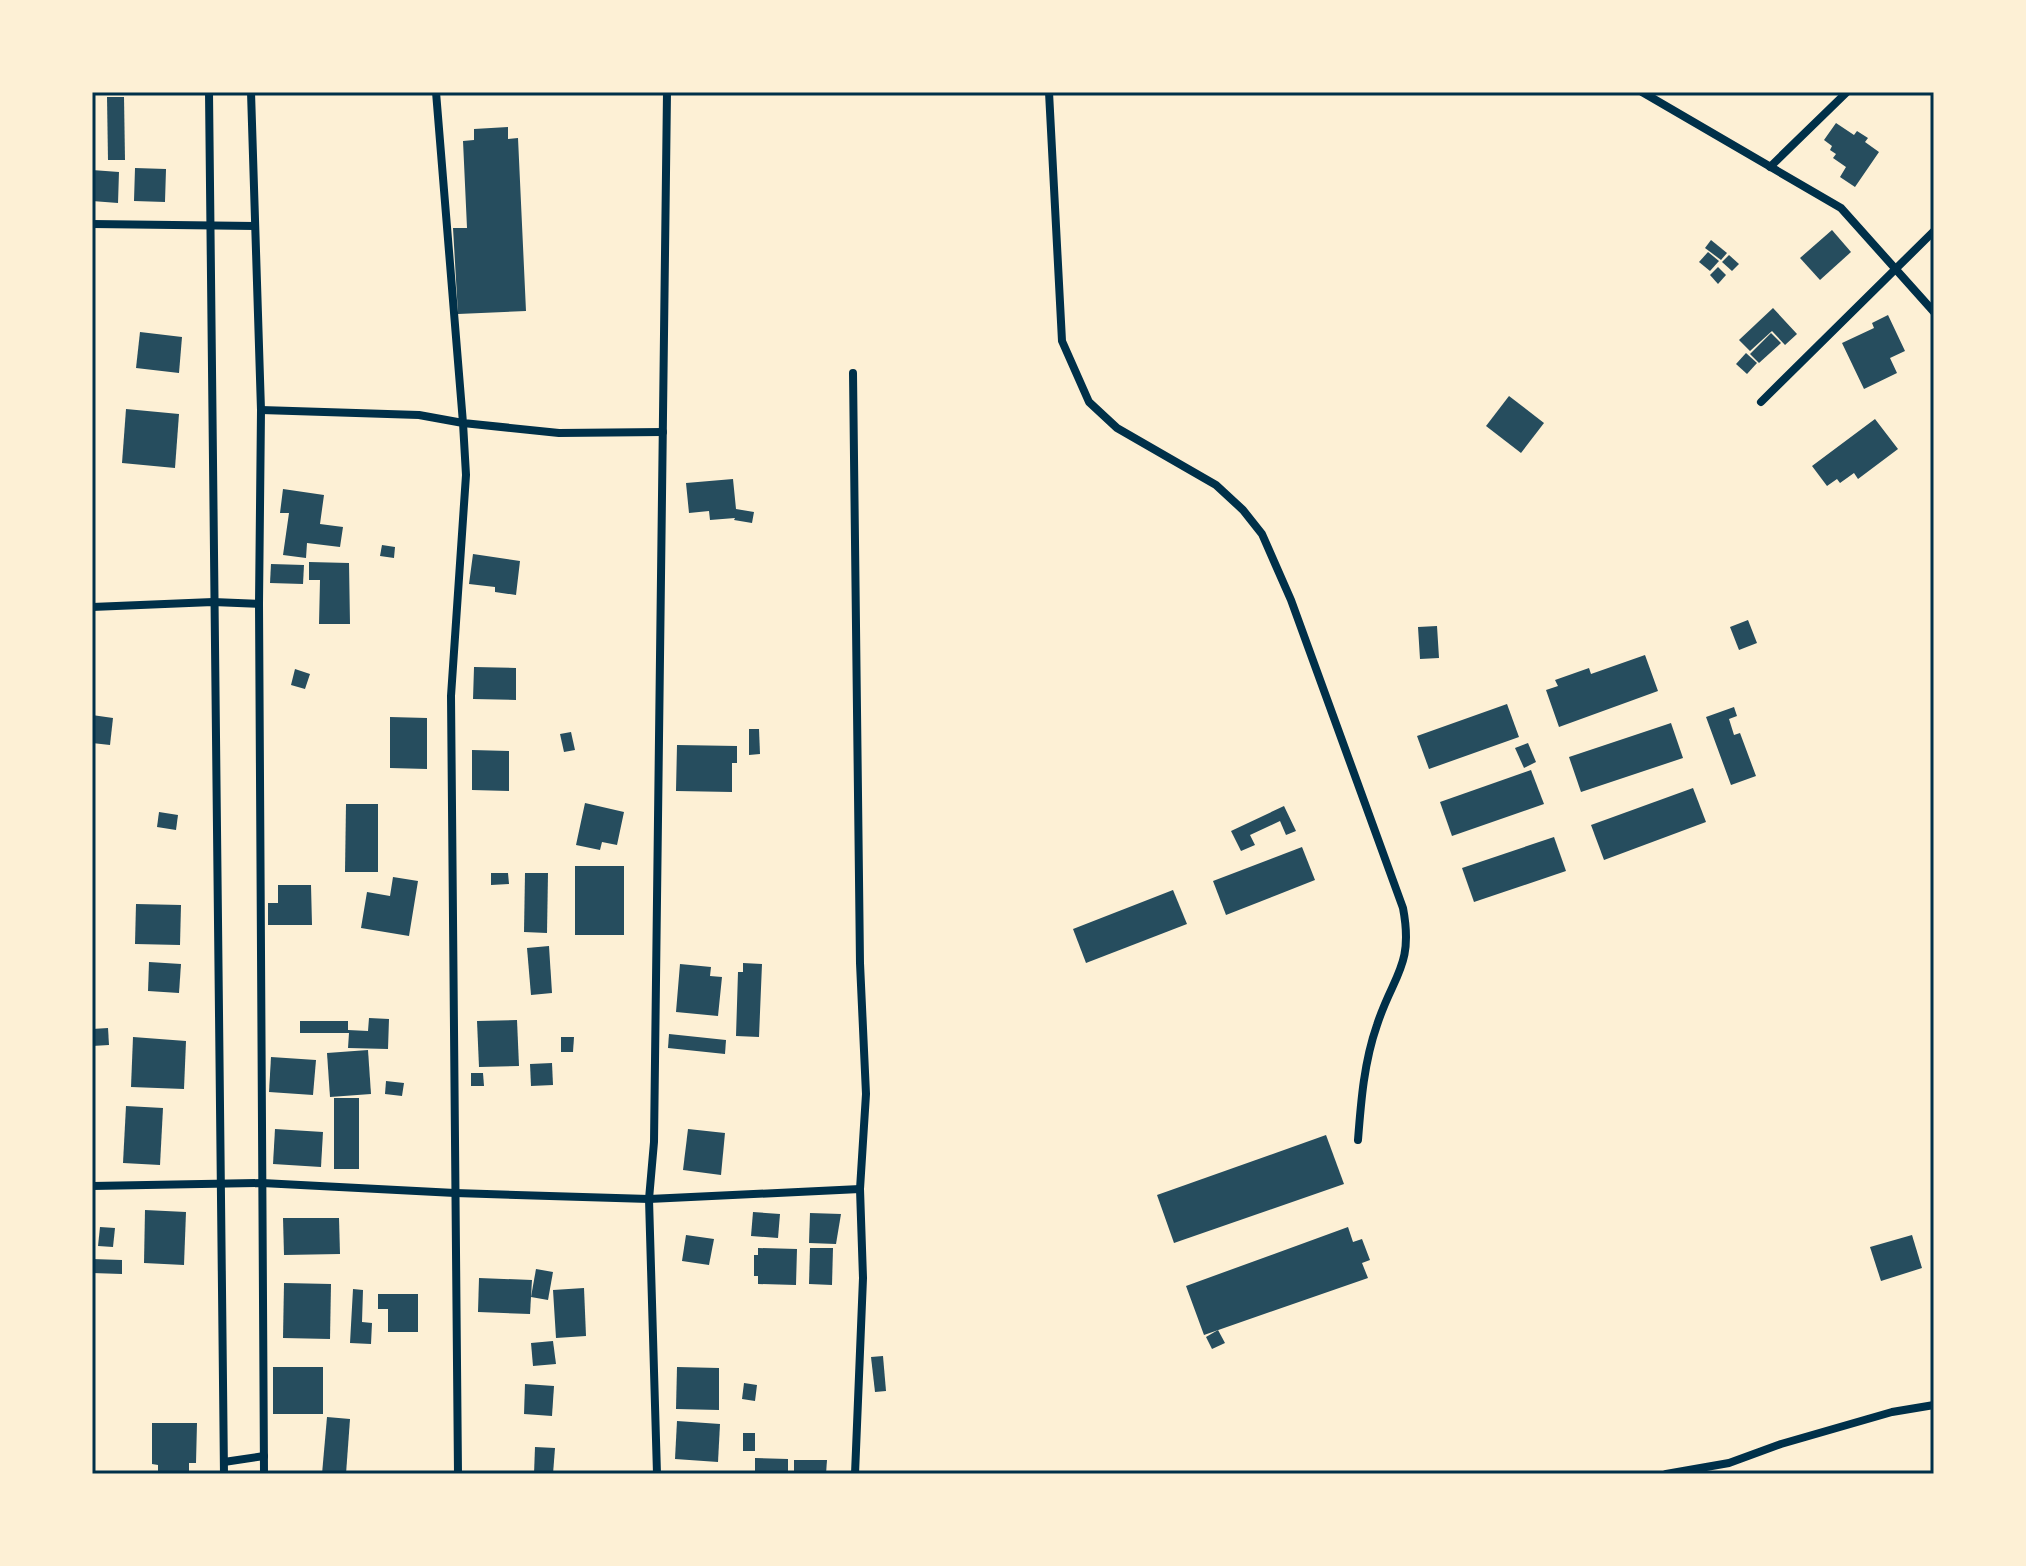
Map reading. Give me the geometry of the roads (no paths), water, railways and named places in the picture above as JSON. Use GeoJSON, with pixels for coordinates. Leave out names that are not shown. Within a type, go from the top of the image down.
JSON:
{"type":"FeatureCollection","features":[{"type":"Feature","properties":{"kind":"street"},"geometry":{"type":"LineString","coordinates":[[209,92],[224,1474]]}},
{"type":"Feature","properties":{"kind":"street"},"geometry":{"type":"LineString","coordinates":[[251,92],[261,410],[259,604],[264,1474]]}},
{"type":"Feature","properties":{"kind":"street"},"geometry":{"type":"LineString","coordinates":[[436,92],[466,475],[451,696],[458,1474]]}},
{"type":"Feature","properties":{"kind":"street"},"geometry":{"type":"LineString","coordinates":[[657,1474],[649,1199],[654,1111],[667,92]]}},
{"type":"Feature","properties":{"kind":"street"},"geometry":{"type":"LineString","coordinates":[[1049,92],[1062,341],[1073,371],[1089,402],[1117,428],[1216,485],[1243,510],[1262,534],[1291,600],[1403,908],[1408,934],[1405,958],[1377,1024],[1363,1080],[1358,1140]]}},
{"type":"Feature","properties":{"kind":"street"},"geometry":{"type":"LineString","coordinates":[[1642,92],[1841,208],[1934,312]]}},
{"type":"Feature","properties":{"kind":"street"},"geometry":{"type":"LineString","coordinates":[[1770,167],[1847,92]]}},
{"type":"Feature","properties":{"kind":"street"},"geometry":{"type":"LineString","coordinates":[[92,224],[255,226]]}},
{"type":"Feature","properties":{"kind":"street"},"geometry":{"type":"LineString","coordinates":[[1761,402],[1934,231]]}},
{"type":"Feature","properties":{"kind":"street"},"geometry":{"type":"LineString","coordinates":[[853,373],[860,963],[866,1094],[860,1189],[863,1278],[855,1474]]}},
{"type":"Feature","properties":{"kind":"street"},"geometry":{"type":"LineString","coordinates":[[261,410],[419,415],[559,433],[663,432]]}},
{"type":"Feature","properties":{"kind":"street"},"geometry":{"type":"LineString","coordinates":[[92,607],[213,602],[259,604]]}},
{"type":"Feature","properties":{"kind":"street"},"geometry":{"type":"LineString","coordinates":[[92,1186],[262,1183],[649,1199],[860,1189]]}},
{"type":"Feature","properties":{"kind":"street"},"geometry":{"type":"LineString","coordinates":[[1666,1474],[1729,1463],[1781,1444],[1892,1412],[1934,1405]]}},
{"type":"Feature","properties":{"kind":"street"},"geometry":{"type":"LineString","coordinates":[[224,1462],[264,1456]]}}]}
